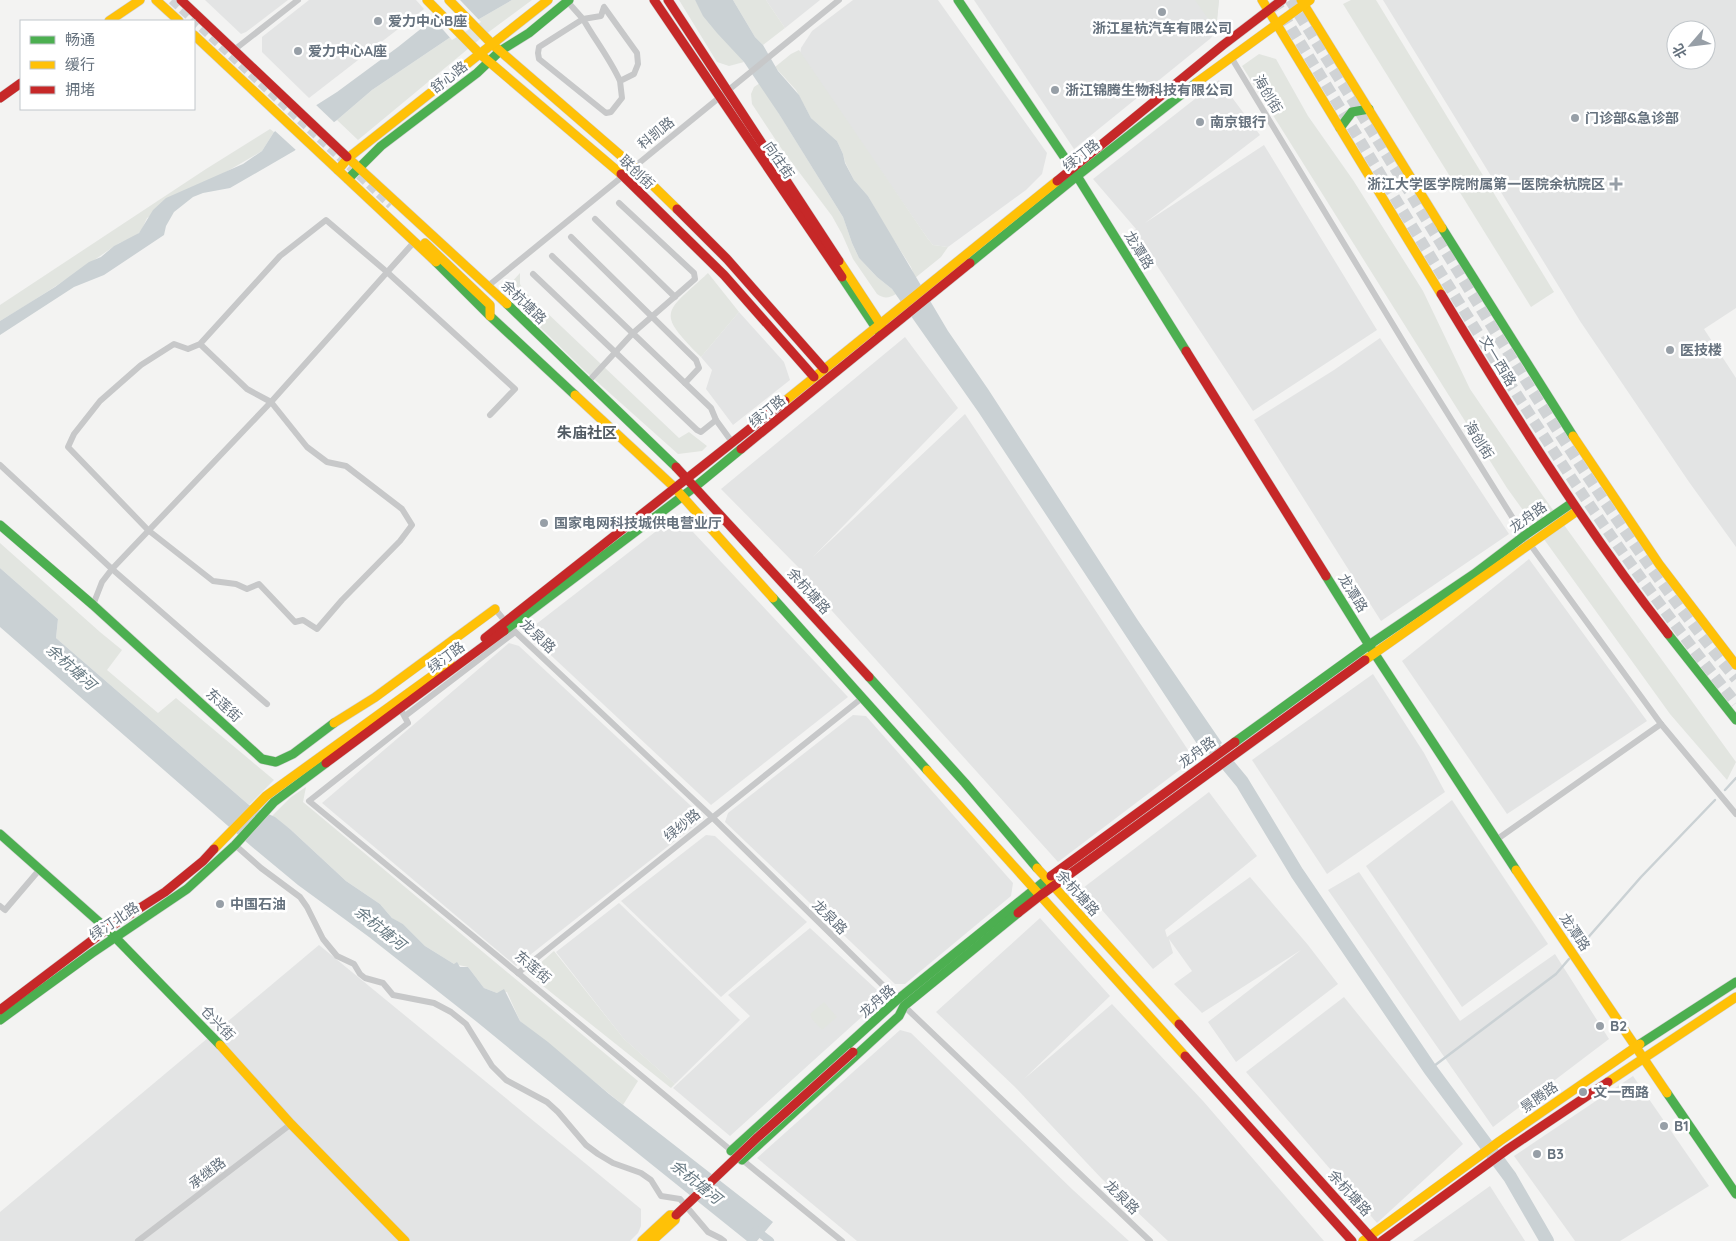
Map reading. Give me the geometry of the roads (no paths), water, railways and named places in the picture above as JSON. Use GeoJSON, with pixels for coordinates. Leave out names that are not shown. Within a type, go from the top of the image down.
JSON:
{"type":"FeatureCollection","features":[{"type":"Feature","properties":{"kind":"street"},"geometry":{"type":"LineString","coordinates":[[110,20],[140,0]]}},
{"type":"Feature","properties":{"kind":"street"},"geometry":{"type":"LineString","coordinates":[[156,0],[178,20]]}},
{"type":"Feature","properties":{"kind":"street","name":"余杭塘路"},"geometry":{"type":"LineString","coordinates":[[181,0],[348,158],[488,286],[696,486],[966,783],[1050,883],[1252,1104],[1369,1239]]}},
{"type":"Feature","properties":{"kind":"street"},"geometry":{"type":"LineString","coordinates":[[234,50],[298,0]]}},
{"type":"Feature","properties":{"kind":"street","name":"联创街"},"geometry":{"type":"LineString","coordinates":[[427,0],[480,54],[623,176],[724,276],[814,377]]}},
{"type":"Feature","properties":{"kind":"street","name":"舒心路"},"geometry":{"type":"LineString","coordinates":[[338,170],[348,158],[548,0]]}},
{"type":"Feature","properties":{"kind":"street","name":"向往街"},"geometry":{"type":"LineString","coordinates":[[654,0],[719,98],[881,330]]}},
{"type":"Feature","properties":{"kind":"street","name":"向往街"},"geometry":{"type":"LineString","coordinates":[[668,0],[881,330]]}},
{"type":"Feature","properties":{"kind":"street","name":"科凯路"},"geometry":{"type":"LineString","coordinates":[[488,286],[839,0]]}},
{"type":"Feature","properties":{"kind":"street","name":"龙潭路"},"geometry":{"type":"LineString","coordinates":[[958,0],[1074,172],[1372,649],[1496,840],[1736,1194]]}},
{"type":"Feature","properties":{"kind":"street","name":"文一西路"},"geometry":{"type":"LineString","coordinates":[[1262,0],[1508,404],[1575,507],[1643,602],[1736,720]]}},
{"type":"Feature","properties":{"kind":"street","name":"绿汀路"},"geometry":{"type":"LineString","coordinates":[[230,833],[266,796],[510,627],[674,487],[824,369],[881,330],[906,316],[927,292],[1282,0]]}},
{"type":"Feature","properties":{"kind":"street","name":"联创街"},"geometry":{"type":"LineString","coordinates":[[450,1],[492,44],[634,167],[727,259],[824,369]]}},
{"type":"Feature","properties":{"kind":"street"},"geometry":{"type":"LineString","coordinates":[[568,1],[583,19],[598,46],[613,66],[620,81],[622,98],[611,112],[606,112],[539,59],[539,46],[583,19],[601,16],[604,8],[637,53],[638,64],[634,74],[620,81]]}},
{"type":"Feature","properties":{"kind":"street","name":"舒心路"},"geometry":{"type":"LineString","coordinates":[[348,179],[381,146],[477,74],[500,51],[529,33],[568,1]]}},
{"type":"Feature","properties":{"kind":"street"},"geometry":{"type":"LineString","coordinates":[[1305,1],[1369,109],[1508,334],[1606,488],[1702,624],[1736,665]]}},
{"type":"Feature","properties":{"kind":"street","name":"绿汀路"},"geometry":{"type":"LineString","coordinates":[[1074,172],[1305,1]]}},
{"type":"Feature","properties":{"kind":"street","name":"余杭塘路"},"geometry":{"type":"LineString","coordinates":[[195,36],[415,241],[490,316],[683,496],[862,698],[1352,1241]]}},
{"type":"Feature","properties":{"kind":"street","name":"海创街"},"geometry":{"type":"LineString","coordinates":[[1231,57],[1418,366],[1527,540],[1661,724],[1736,814]]}},
{"type":"Feature","properties":{"kind":"street"},"geometry":{"type":"LineString","coordinates":[[0,98],[20,84]]}},
{"type":"Feature","properties":{"kind":"street"},"geometry":{"type":"LineString","coordinates":[[1340,128],[1352,112],[1369,109]]}},
{"type":"Feature","properties":{"kind":"street"},"geometry":{"type":"LineString","coordinates":[[587,383],[633,333],[695,279],[694,273],[619,202]]}},
{"type":"Feature","properties":{"kind":"street"},"geometry":{"type":"LineString","coordinates":[[490,316],[490,306],[389,207],[496,300],[509,306]]}},
{"type":"Feature","properties":{"kind":"street"},"geometry":{"type":"LineString","coordinates":[[594,219],[675,297]]}},
{"type":"Feature","properties":{"kind":"street"},"geometry":{"type":"LineString","coordinates":[[200,344],[247,389],[271,402],[307,447],[327,462],[346,466],[402,509],[412,525],[400,541],[317,628],[303,620],[295,622],[259,584],[247,590],[236,584],[213,581],[148,530],[68,447],[74,434],[100,401],[141,365],[174,344],[188,350],[200,344],[280,256],[326,220],[515,389],[490,415]]}},
{"type":"Feature","properties":{"kind":"street"},"geometry":{"type":"LineString","coordinates":[[571,237],[696,360],[699,368],[685,383]]}},
{"type":"Feature","properties":{"kind":"street"},"geometry":{"type":"LineString","coordinates":[[93,605],[102,582],[112,569],[271,402],[415,241]]}},
{"type":"Feature","properties":{"kind":"street"},"geometry":{"type":"LineString","coordinates":[[552,256],[711,408],[716,420],[732,442]]}},
{"type":"Feature","properties":{"kind":"street"},"geometry":{"type":"LineString","coordinates":[[533,274],[697,430],[701,432],[716,420]]}},
{"type":"Feature","properties":{"kind":"street","name":"绿汀路"},"geometry":{"type":"LineString","coordinates":[[237,842],[274,802],[402,712],[510,627],[696,486],[881,330],[900,307],[927,292]]}},
{"type":"Feature","properties":{"kind":"street"},"geometry":{"type":"LineString","coordinates":[[0,465],[112,569],[267,704]]}},
{"type":"Feature","properties":{"kind":"street","name":"龙舟路"},"geometry":{"type":"LineString","coordinates":[[1050,883],[1201,766],[1575,507]]}},
{"type":"Feature","properties":{"kind":"street","name":"东莲街"},"geometry":{"type":"LineString","coordinates":[[0,525],[93,605],[262,759],[276,762],[294,754],[345,715],[374,698],[495,608]]}},
{"type":"Feature","properties":{"kind":"street","name":"龙泉路"},"geometry":{"type":"LineString","coordinates":[[495,608],[510,627],[712,817],[900,1003],[1150,1241]]}},
{"type":"Feature","properties":{"kind":"street","name":"龙舟路"},"geometry":{"type":"LineString","coordinates":[[730,1151],[834,1056],[1037,891],[1238,752],[1372,649]]}},
{"type":"Feature","properties":{"kind":"street","name":"绿纱路"},"geometry":{"type":"LineString","coordinates":[[518,973],[862,698]]}},
{"type":"Feature","properties":{"kind":"street","name":"东莲街"},"geometry":{"type":"LineString","coordinates":[[402,712],[408,723],[309,801],[730,1151],[842,1241]]}},
{"type":"Feature","properties":{"kind":"street"},"geometry":{"type":"LineString","coordinates":[[1496,840],[1661,724]]}},
{"type":"Feature","properties":{"kind":"street","name":"绿汀北路"},"geometry":{"type":"LineString","coordinates":[[0,1010],[107,929],[165,892],[203,861],[230,833]]}},
{"type":"Feature","properties":{"kind":"street","name":"仓兴街"},"geometry":{"type":"LineString","coordinates":[[0,834],[114,936],[214,1038],[291,1124],[405,1241]]}},
{"type":"Feature","properties":{"kind":"street"},"geometry":{"type":"LineString","coordinates":[[237,842],[261,868],[300,897],[307,906],[323,939],[338,956],[354,964],[365,978],[383,983],[393,995],[434,1003],[451,1012],[466,1024],[492,1066],[506,1080],[547,1102],[558,1112],[586,1146],[613,1162],[641,1173],[651,1180],[661,1196],[680,1199],[708,1232],[724,1241]]}},
{"type":"Feature","properties":{"kind":"street","name":"绿汀北路"},"geometry":{"type":"LineString","coordinates":[[0,1020],[114,936],[187,888],[237,842]]}},
{"type":"Feature","properties":{"kind":"street"},"geometry":{"type":"LineString","coordinates":[[0,906],[5,910],[40,869]]}},
{"type":"Feature","properties":{"kind":"street","name":"景腾路"},"geometry":{"type":"LineString","coordinates":[[1369,1239],[1500,1141],[1636,1047],[1736,982]]}},
{"type":"Feature","properties":{"kind":"street","name":"景腾路"},"geometry":{"type":"LineString","coordinates":[[1382,1241],[1508,1149],[1643,1057],[1736,997]]}},
{"type":"Feature","properties":{"kind":"street","name":"龙舟路"},"geometry":{"type":"LineString","coordinates":[[742,1160],[900,1016],[900,1003]]}},
{"type":"Feature","properties":{"kind":"street"},"geometry":{"type":"LineString","coordinates":[[853,1041],[853,1052]]}},
{"type":"Feature","properties":{"kind":"street","name":"龙舟路"},"geometry":{"type":"LineString","coordinates":[[676,1215],[758,1137],[853,1052],[867,1046]]}},
{"type":"Feature","properties":{"kind":"street","name":"承继路"},"geometry":{"type":"LineString","coordinates":[[138,1241],[291,1124]]}},
{"type":"Feature","properties":{"kind":"street"},"geometry":{"type":"LineString","coordinates":[[642,1241],[670,1215],[676,1215],[675,1220],[652,1241]]}},
{"type":"Feature","properties":{"kind":"water"},"geometry":{"type":"Polygon","coordinates":[[[457,0],[512,0],[467,26],[372,90],[337,120],[294,151],[230,188],[203,193],[193,197],[174,212],[166,226],[164,235],[104,275],[74,287],[0,335],[0,321],[55,287],[89,262],[101,257],[114,246],[139,233],[153,210],[166,198],[243,164],[262,151],[274,132],[337,92],[457,0]]]}},
{"type":"Feature","properties":{"kind":"water"},"geometry":{"type":"Polygon","coordinates":[[[695,0],[733,0],[778,71],[799,95],[811,118],[837,141],[854,180],[868,196],[948,331],[988,389],[1137,619],[1222,743],[1205,756],[979,413],[892,289],[877,277],[859,258],[843,217],[779,114],[744,62],[703,16],[695,0]]]}},
{"type":"Feature","properties":{"kind":"water"},"geometry":{"type":"Polygon","coordinates":[[[0,568],[58,619],[56,638],[249,805],[275,817],[290,829],[346,881],[380,904],[392,918],[403,924],[425,946],[454,964],[457,962],[460,967],[468,967],[484,988],[497,993],[504,989],[520,1021],[548,1042],[609,1094],[773,1222],[757,1241],[747,1241],[477,1022],[369,937],[298,885],[0,627],[0,568]]]}},
{"type":"Feature","properties":{"kind":"waterway"},"geometry":{"type":"LineString","coordinates":[[1204,736],[1242,782],[1297,873],[1430,1069],[1510,1177],[1547,1241]]}},
{"type":"Feature","properties":{"kind":"waterway"},"geometry":{"type":"LineString","coordinates":[[1725,790],[1736,778]]}},
{"type":"Feature","properties":{"kind":"waterway"},"geometry":{"type":"LineString","coordinates":[[1578,949],[1641,877],[1715,800]]}},
{"type":"Feature","properties":{"kind":"waterway"},"geometry":{"type":"LineString","coordinates":[[1430,1069],[1556,974],[1569,959]]}},
{"type":"Feature","properties":{"kind":"waterway","name":"余杭塘河"},"geometry":{"type":"LineString","coordinates":[[756,1230],[770,1241]]}},
{"type":"Feature","properties":{"kind":"tunnel"},"geometry":{"type":"LineString","coordinates":[[172,0],[193,20]]}},
{"type":"Feature","properties":{"kind":"tunnel"},"geometry":{"type":"LineString","coordinates":[[1274,0],[1494,359],[1551,447],[1671,620],[1736,703]]}},
{"type":"Feature","properties":{"kind":"tunnel"},"geometry":{"type":"LineString","coordinates":[[1290,0],[1566,444],[1648,564],[1736,679]]}},
{"type":"Feature","properties":{"kind":"tunnel"},"geometry":{"type":"LineString","coordinates":[[195,22],[391,205]]}},
{"type":"Feature","properties":{"kind":"place","name":"浙江星杭汽车有限公司"},"geometry":{"type":"Point","coordinates":[1162,12]}},
{"type":"Feature","properties":{"kind":"place","name":"爱力中心B座"},"geometry":{"type":"Point","coordinates":[378,21]}},
{"type":"Feature","properties":{"kind":"place","name":"爱力中心A座"},"geometry":{"type":"Point","coordinates":[298,51]}},
{"type":"Feature","properties":{"kind":"place","name":"浙江锦腾生物科技有限公司"},"geometry":{"type":"Point","coordinates":[1055,90]}},
{"type":"Feature","properties":{"kind":"place","name":"门诊部&急诊部"},"geometry":{"type":"Point","coordinates":[1575,118]}},
{"type":"Feature","properties":{"kind":"place","name":"南京银行"},"geometry":{"type":"Point","coordinates":[1200,122]}},
{"type":"Feature","properties":{"kind":"place","name":"浙江大学医学院附属第一医院余杭院区"},"geometry":{"type":"Point","coordinates":[1616,184]}},
{"type":"Feature","properties":{"kind":"place","name":"医技楼"},"geometry":{"type":"Point","coordinates":[1670,350]}},
{"type":"Feature","properties":{"kind":"place","name":"国家电网科技城供电营业厅"},"geometry":{"type":"Point","coordinates":[544,523]}},
{"type":"Feature","properties":{"kind":"place","name":"中国石油"},"geometry":{"type":"Point","coordinates":[220,904]}},
{"type":"Feature","properties":{"kind":"place","name":"B2"},"geometry":{"type":"Point","coordinates":[1600,1026]}},
{"type":"Feature","properties":{"kind":"place","name":"文一西路"},"geometry":{"type":"Point","coordinates":[1583,1092]}},
{"type":"Feature","properties":{"kind":"place","name":"B1"},"geometry":{"type":"Point","coordinates":[1664,1126]}},
{"type":"Feature","properties":{"kind":"place","name":"B3"},"geometry":{"type":"Point","coordinates":[1537,1154]}},
{"type":"Feature","properties":{"kind":"district","name":"朱庙社区"},"geometry":{"type":"Point","coordinates":[587,433]}}]}
